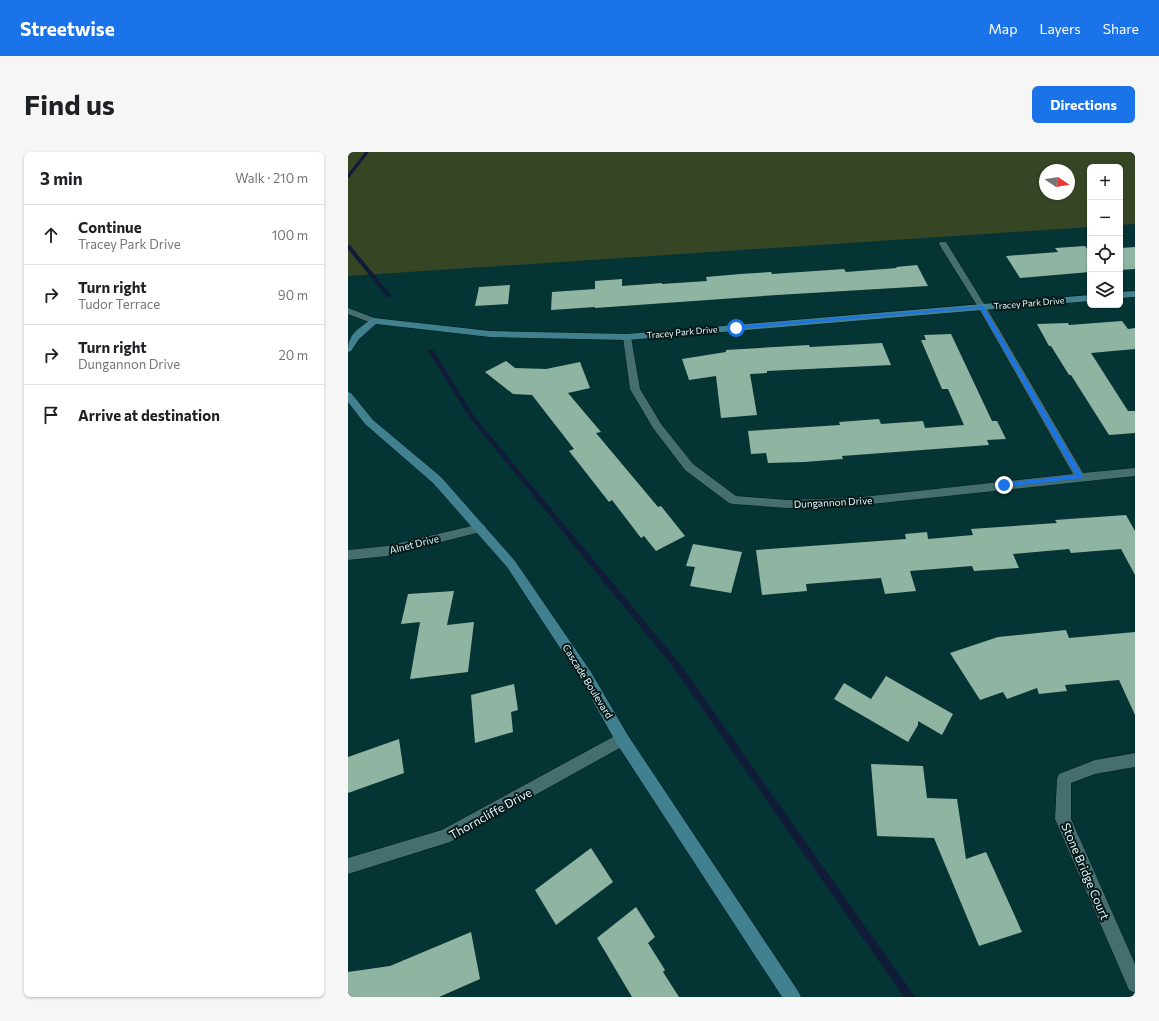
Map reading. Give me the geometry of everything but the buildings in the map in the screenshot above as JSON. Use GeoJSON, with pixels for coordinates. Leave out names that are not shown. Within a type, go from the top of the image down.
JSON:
{"type":"FeatureCollection","features":[{"type":"Feature","properties":{"kind":"street"},"geometry":{"type":"LineString","coordinates":[[943,244],[982,307],[1080,477]]}},
{"type":"Feature","properties":{"kind":"street"},"geometry":{"type":"LineString","coordinates":[[1123,296],[1135,294]]}},
{"type":"Feature","properties":{"kind":"street","name":"Tracey Park Drive"},"geometry":{"type":"LineString","coordinates":[[348,311],[374,321],[490,334],[627,337],[1087,298]]}},
{"type":"Feature","properties":{"kind":"street"},"geometry":{"type":"LineString","coordinates":[[348,349],[355,337],[374,321]]}},
{"type":"Feature","properties":{"kind":"street","name":"Dungannon Drive"},"geometry":{"type":"LineString","coordinates":[[627,337],[635,389],[657,426],[689,467],[733,500],[787,504],[853,502],[1135,472]]}},
{"type":"Feature","properties":{"kind":"street","name":"Cascade Boulevard"},"geometry":{"type":"LineString","coordinates":[[348,395],[369,422],[437,480],[511,564],[586,676],[622,739],[792,997]]}},
{"type":"Feature","properties":{"kind":"street","name":"Alnet Drive"},"geometry":{"type":"LineString","coordinates":[[348,555],[387,551],[480,528]]}},
{"type":"Feature","properties":{"kind":"street","name":"Thorncliffe Drive"},"geometry":{"type":"LineString","coordinates":[[348,866],[445,837],[622,739]]}},
{"type":"Feature","properties":{"kind":"street","name":"Stone Bridge Court"},"geometry":{"type":"LineString","coordinates":[[1135,760],[1095,767],[1064,778],[1063,819],[1135,984]]}},
{"type":"Feature","properties":{"kind":"green space"},"geometry":{"type":"Polygon","coordinates":[[[348,152],[1135,152],[1135,224],[1123,225],[1123,164],[1087,164],[1087,227],[348,276],[348,152]]]}},
{"type":"Feature","properties":{"kind":"waterway"},"geometry":{"type":"LineString","coordinates":[[348,177],[367,152]]}},
{"type":"Feature","properties":{"kind":"waterway"},"geometry":{"type":"LineString","coordinates":[[348,246],[389,296]]}},
{"type":"Feature","properties":{"kind":"waterway"},"geometry":{"type":"LineString","coordinates":[[431,351],[472,417],[677,666],[910,997]]}},
{"type":"Feature","properties":{"kind":"route"},"geometry":{"type":"LineString","coordinates":[[736,328],[982,307],[1080,477],[1004,485]]}}]}
